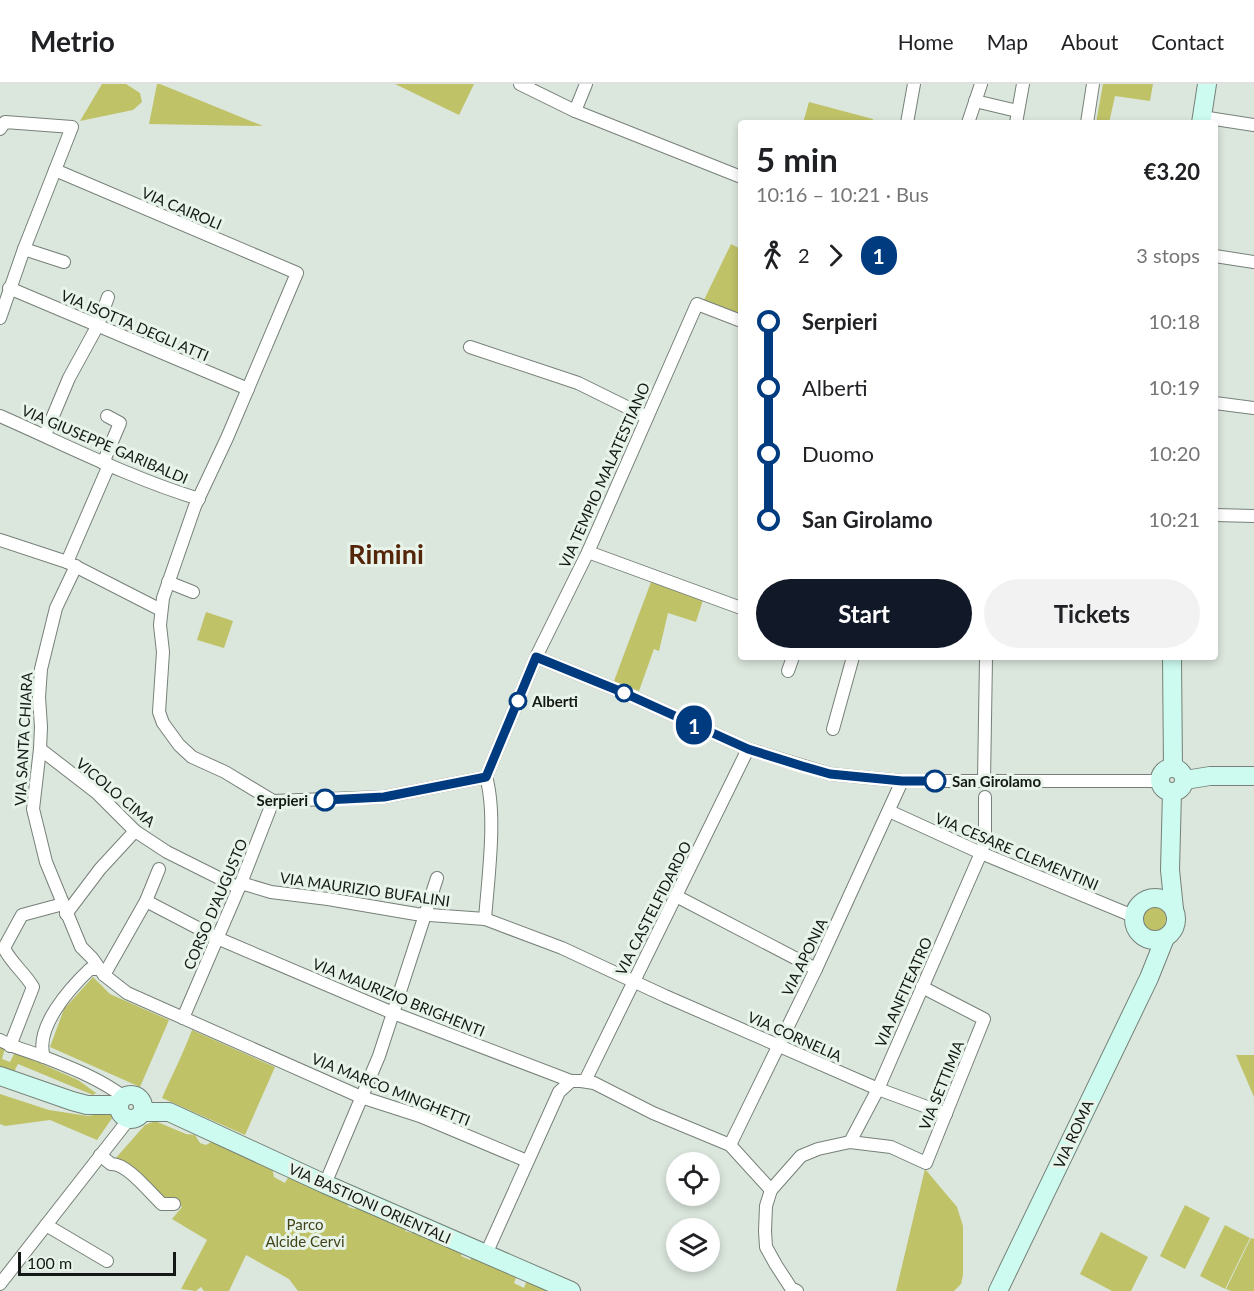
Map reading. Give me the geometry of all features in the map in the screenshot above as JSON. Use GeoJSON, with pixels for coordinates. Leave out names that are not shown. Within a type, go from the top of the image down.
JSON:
{"type":"FeatureCollection","features":[{"type":"Feature","properties":{"kind":"main road"},"geometry":{"type":"LineString","coordinates":[[1201,120],[1208,84]]}},
{"type":"Feature","properties":{"kind":"main road"},"geometry":{"type":"LineString","coordinates":[[1145,939],[1165,938],[1170,934],[1176,922],[1170,870],[1173,780],[1172,660]]}},
{"type":"Feature","properties":{"kind":"main road"},"geometry":{"type":"LineString","coordinates":[[1173,780],[1210,776],[1254,776]]}},
{"type":"Feature","properties":{"kind":"main road"},"geometry":{"type":"LineString","coordinates":[[1149,978],[1145,939],[1136,929],[1134,916],[1139,904],[1162,889],[1170,870]]}},
{"type":"Feature","properties":{"kind":"main road"},"geometry":{"type":"LineString","coordinates":[[1151,898],[1164,900],[1174,909]]}},
{"type":"Feature","properties":{"kind":"main road","name":"VIA ROMA"},"geometry":{"type":"LineString","coordinates":[[998,1291],[1149,978],[1165,938]]}},
{"type":"Feature","properties":{"kind":"main road"},"geometry":{"type":"LineString","coordinates":[[0,1076],[87,1105],[129,1108]]}},
{"type":"Feature","properties":{"kind":"main road","name":"VIA BASTIONI ORIENTALI"},"geometry":{"type":"LineString","coordinates":[[129,1108],[148,1112],[169,1112],[325,1184],[571,1291]]}},
{"type":"Feature","properties":{"kind":"street"},"geometry":{"type":"LineString","coordinates":[[520,84],[575,111],[738,176]]}},
{"type":"Feature","properties":{"kind":"street"},"geometry":{"type":"LineString","coordinates":[[575,111],[586,84]]}},
{"type":"Feature","properties":{"kind":"street"},"geometry":{"type":"LineString","coordinates":[[908,120],[914,84]]}},
{"type":"Feature","properties":{"kind":"street"},"geometry":{"type":"LineString","coordinates":[[969,120],[981,84]]}},
{"type":"Feature","properties":{"kind":"street"},"geometry":{"type":"LineString","coordinates":[[975,101],[1017,117],[1023,84]]}},
{"type":"Feature","properties":{"kind":"street"},"geometry":{"type":"LineString","coordinates":[[1087,120],[1093,84]]}},
{"type":"Feature","properties":{"kind":"street"},"geometry":{"type":"LineString","coordinates":[[0,129],[5,122],[72,127],[9,288],[0,318]]}},
{"type":"Feature","properties":{"kind":"street"},"geometry":{"type":"LineString","coordinates":[[1218,122],[1254,125]]}},
{"type":"Feature","properties":{"kind":"street","name":"VIA CAIROLI"},"geometry":{"type":"LineString","coordinates":[[55,170],[297,273],[248,389]]}},
{"type":"Feature","properties":{"kind":"street"},"geometry":{"type":"LineString","coordinates":[[24,249],[64,262]]}},
{"type":"Feature","properties":{"kind":"street"},"geometry":{"type":"LineString","coordinates":[[1218,256],[1254,262]]}},
{"type":"Feature","properties":{"kind":"street","name":"VIA ISOTTA DEGLI ATTI"},"geometry":{"type":"LineString","coordinates":[[9,288],[248,389]]}},
{"type":"Feature","properties":{"kind":"street"},"geometry":{"type":"LineString","coordinates":[[45,435],[69,378],[98,325],[108,297]]}},
{"type":"Feature","properties":{"kind":"street","name":"VIA TEMPIO MALATESTIANO"},"geometry":{"type":"LineString","coordinates":[[486,777],[536,657],[588,552],[697,304],[738,320]]}},
{"type":"Feature","properties":{"kind":"street"},"geometry":{"type":"LineString","coordinates":[[470,347],[578,382],[647,417]]}},
{"type":"Feature","properties":{"kind":"street"},"geometry":{"type":"LineString","coordinates":[[248,389],[199,499],[163,598],[160,625],[163,652],[159,712],[163,723],[178,746],[192,757],[225,772],[273,801],[384,797],[486,777],[489,787],[491,842],[485,919]]}},
{"type":"Feature","properties":{"kind":"street"},"geometry":{"type":"LineString","coordinates":[[1218,403],[1254,408]]}},
{"type":"Feature","properties":{"kind":"street","name":"VIA GIUSEPPE GARIBALDI"},"geometry":{"type":"LineString","coordinates":[[0,416],[162,488],[199,499]]}},
{"type":"Feature","properties":{"kind":"street","name":"VIA SANTA CHIARA"},"geometry":{"type":"LineString","coordinates":[[107,416],[120,423],[56,608],[41,669],[40,749],[33,808],[46,862],[81,947],[101,972],[127,993],[183,1018]]}},
{"type":"Feature","properties":{"kind":"street"},"geometry":{"type":"LineString","coordinates":[[1218,515],[1254,516]]}},
{"type":"Feature","properties":{"kind":"street"},"geometry":{"type":"LineString","coordinates":[[0,540],[72,564],[162,610]]}},
{"type":"Feature","properties":{"kind":"street"},"geometry":{"type":"LineString","coordinates":[[588,552],[738,607]]}},
{"type":"Feature","properties":{"kind":"street"},"geometry":{"type":"LineString","coordinates":[[168,582],[193,591]]}},
{"type":"Feature","properties":{"kind":"street"},"geometry":{"type":"LineString","coordinates":[[536,657],[622,692],[748,749],[830,774],[902,781],[1173,780]]}},
{"type":"Feature","properties":{"kind":"street"},"geometry":{"type":"LineString","coordinates":[[788,671],[792,660]]}},
{"type":"Feature","properties":{"kind":"street"},"geometry":{"type":"LineString","coordinates":[[833,729],[853,660]]}},
{"type":"Feature","properties":{"kind":"street"},"geometry":{"type":"LineString","coordinates":[[984,781],[987,660]]}},
{"type":"Feature","properties":{"kind":"street","name":"VICOLO CIMA"},"geometry":{"type":"LineString","coordinates":[[40,749],[97,793],[135,831],[166,854],[240,885]]}},
{"type":"Feature","properties":{"kind":"street","name":"VIA CASTELFIDARDO"},"geometry":{"type":"LineString","coordinates":[[486,1254],[559,1092],[579,1081],[633,981],[748,749]]}},
{"type":"Feature","properties":{"kind":"street","name":"VIA APONIA"},"geometry":{"type":"LineString","coordinates":[[730,1145],[816,969],[902,781]]}},
{"type":"Feature","properties":{"kind":"street","name":"VIA ANFITEATRO"},"geometry":{"type":"LineString","coordinates":[[850,1142],[878,1089],[981,853],[985,840],[985,797]]}},
{"type":"Feature","properties":{"kind":"street","name":"CORSO D'AUGUSTO"},"geometry":{"type":"LineString","coordinates":[[183,1018],[273,801]]}},
{"type":"Feature","properties":{"kind":"street","name":"VIA CESARE CLEMENTINI"},"geometry":{"type":"LineString","coordinates":[[889,811],[981,853],[1134,916]]}},
{"type":"Feature","properties":{"kind":"street"},"geometry":{"type":"LineString","coordinates":[[0,1284],[100,1155],[129,1108],[107,1083],[5,1043],[33,987],[25,974],[9,959],[4,948],[22,915],[65,909],[135,831]]}},
{"type":"Feature","properties":{"kind":"street"},"geometry":{"type":"LineString","coordinates":[[44,1057],[43,1042],[56,1008],[71,986],[90,969],[101,972],[146,901],[159,869]]}},
{"type":"Feature","properties":{"kind":"street"},"geometry":{"type":"LineString","coordinates":[[325,1184],[379,1056],[437,878]]}},
{"type":"Feature","properties":{"kind":"street","name":"VIA MAURIZIO BUFALINI"},"geometry":{"type":"LineString","coordinates":[[240,885],[271,892],[425,915],[485,919],[562,948],[633,981]]}},
{"type":"Feature","properties":{"kind":"street"},"geometry":{"type":"LineString","coordinates":[[676,896],[816,969]]}},
{"type":"Feature","properties":{"kind":"street","name":"VIA MAURIZIO BRIGHENTI"},"geometry":{"type":"LineString","coordinates":[[146,901],[217,938],[393,1013],[579,1081],[594,1083],[653,1113],[730,1145]]}},
{"type":"Feature","properties":{"kind":"street","name":"VIA CORNELIA"},"geometry":{"type":"LineString","coordinates":[[633,981],[878,1089],[946,1114]]}},
{"type":"Feature","properties":{"kind":"street","name":"VIA SETTIMIA"},"geometry":{"type":"LineString","coordinates":[[850,1142],[891,1147],[926,1163],[984,1018],[922,987]]}},
{"type":"Feature","properties":{"kind":"street","name":"VIA MARCO MINGHETTI"},"geometry":{"type":"LineString","coordinates":[[183,1018],[362,1097],[420,1116],[527,1161]]}},
{"type":"Feature","properties":{"kind":"street"},"geometry":{"type":"LineString","coordinates":[[793,1290],[766,1247],[765,1214],[771,1190],[801,1156],[818,1149],[850,1142]]}},
{"type":"Feature","properties":{"kind":"street"},"geometry":{"type":"LineString","coordinates":[[730,1145],[771,1190]]}},
{"type":"Feature","properties":{"kind":"street"},"geometry":{"type":"LineString","coordinates":[[100,1155],[111,1164],[116,1163],[129,1170],[162,1204],[174,1204]]}},
{"type":"Feature","properties":{"kind":"street"},"geometry":{"type":"LineString","coordinates":[[45,1225],[107,1261]]}},
{"type":"Feature","properties":{"kind":"green space"},"geometry":{"type":"Polygon","coordinates":[[[102,84],[126,84],[140,93],[142,102],[133,110],[80,121],[102,84]]]}},
{"type":"Feature","properties":{"kind":"green space"},"geometry":{"type":"Polygon","coordinates":[[[157,84],[160,84],[263,126],[149,124],[157,84]]]}},
{"type":"Feature","properties":{"kind":"green space"},"geometry":{"type":"Polygon","coordinates":[[[395,84],[474,84],[459,115],[395,84]]]}},
{"type":"Feature","properties":{"kind":"green space"},"geometry":{"type":"Polygon","coordinates":[[[1103,84],[1153,84],[1150,101],[1115,96],[1110,120],[1097,120],[1103,84]]]}},
{"type":"Feature","properties":{"kind":"green space"},"geometry":{"type":"Polygon","coordinates":[[[809,102],[873,119],[873,120],[804,120],[809,102]]]}},
{"type":"Feature","properties":{"kind":"green space"},"geometry":{"type":"Polygon","coordinates":[[[731,244],[738,248],[738,315],[703,302],[731,244]]]}},
{"type":"Feature","properties":{"kind":"green space"},"geometry":{"type":"Polygon","coordinates":[[[651,582],[703,600],[696,622],[668,613],[659,651],[654,649],[639,691],[614,681],[651,582]]]}},
{"type":"Feature","properties":{"kind":"green space"},"geometry":{"type":"Polygon","coordinates":[[[206,612],[233,621],[224,648],[197,640],[206,612]]]}},
{"type":"Feature","properties":{"kind":"green space"},"geometry":{"type":"Polygon","coordinates":[[[1154,907],[1159,908],[1165,914],[1165,924],[1159,930],[1154,931],[1149,930],[1143,924],[1142,919],[1143,914],[1149,908],[1154,907]]]}},
{"type":"Feature","properties":{"kind":"green space"},"geometry":{"type":"Polygon","coordinates":[[[93,977],[110,994],[169,1020],[140,1087],[50,1047],[64,1009],[93,977]]]}},
{"type":"Feature","properties":{"kind":"green space"},"geometry":{"type":"Polygon","coordinates":[[[192,1030],[275,1067],[245,1135],[162,1098],[192,1030]]]}},
{"type":"Feature","properties":{"kind":"green space"},"geometry":{"type":"Polygon","coordinates":[[[0,1046],[5,1048],[2,1059],[10,1062],[15,1052],[78,1080],[96,1093],[93,1095],[18,1064],[14,1072],[0,1067],[0,1046]]]}},
{"type":"Feature","properties":{"kind":"green space"},"geometry":{"type":"Polygon","coordinates":[[[1236,1055],[1254,1055],[1254,1097],[1236,1055]]]}},
{"type":"Feature","properties":{"kind":"green space"},"geometry":{"type":"Polygon","coordinates":[[[0,1094],[49,1110],[88,1116],[112,1112],[115,1114],[97,1140],[50,1120],[5,1126],[0,1124],[0,1094]]]}},
{"type":"Feature","properties":{"kind":"green space","name":"Parco Alcide Cervi"},"geometry":{"type":"Polygon","coordinates":[[[155,1121],[186,1134],[195,1135],[200,1143],[206,1145],[213,1141],[271,1162],[274,1177],[285,1183],[291,1172],[348,1198],[348,1207],[355,1209],[361,1204],[407,1225],[405,1231],[412,1233],[415,1228],[464,1249],[461,1256],[470,1260],[473,1254],[517,1275],[514,1283],[524,1288],[527,1280],[552,1291],[298,1291],[289,1279],[246,1255],[229,1291],[204,1291],[201,1287],[196,1291],[181,1289],[207,1240],[172,1219],[182,1207],[178,1202],[163,1202],[114,1160],[145,1125],[155,1121]]]}},
{"type":"Feature","properties":{"kind":"green space"},"geometry":{"type":"Polygon","coordinates":[[[925,1169],[957,1207],[963,1226],[961,1284],[954,1291],[896,1291],[925,1169]]]}},
{"type":"Feature","properties":{"kind":"green space"},"geometry":{"type":"Polygon","coordinates":[[[1185,1205],[1210,1218],[1185,1269],[1160,1256],[1185,1205]]]}},
{"type":"Feature","properties":{"kind":"green space"},"geometry":{"type":"Polygon","coordinates":[[[1225,1225],[1250,1238],[1225,1289],[1200,1276],[1225,1225]]]}},
{"type":"Feature","properties":{"kind":"green space"},"geometry":{"type":"Polygon","coordinates":[[[1101,1232],[1148,1257],[1131,1291],[1112,1291],[1080,1274],[1101,1232]]]}},
{"type":"Feature","properties":{"kind":"green space"},"geometry":{"type":"Polygon","coordinates":[[[1251,1238],[1254,1239],[1254,1291],[1226,1289],[1251,1238]]]}},
{"type":"Feature","properties":{"kind":"bus line","name":"1"},"geometry":{"type":"LineString","coordinates":[[325,800],[384,797],[486,777],[536,657],[622,692],[748,749],[802,766],[830,774],[902,781],[935,781]]}},
{"type":"Feature","properties":{"kind":"place","name":"Alberti"},"geometry":{"type":"Point","coordinates":[518,701]}},
{"type":"Feature","properties":{"kind":"place","name":"San Girolamo"},"geometry":{"type":"Point","coordinates":[935,781]}},
{"type":"Feature","properties":{"kind":"place","name":"Serpieri"},"geometry":{"type":"Point","coordinates":[325,800]}},
{"type":"Feature","properties":{"kind":"district","name":"Rimini"},"geometry":{"type":"Point","coordinates":[386,553]}}]}
